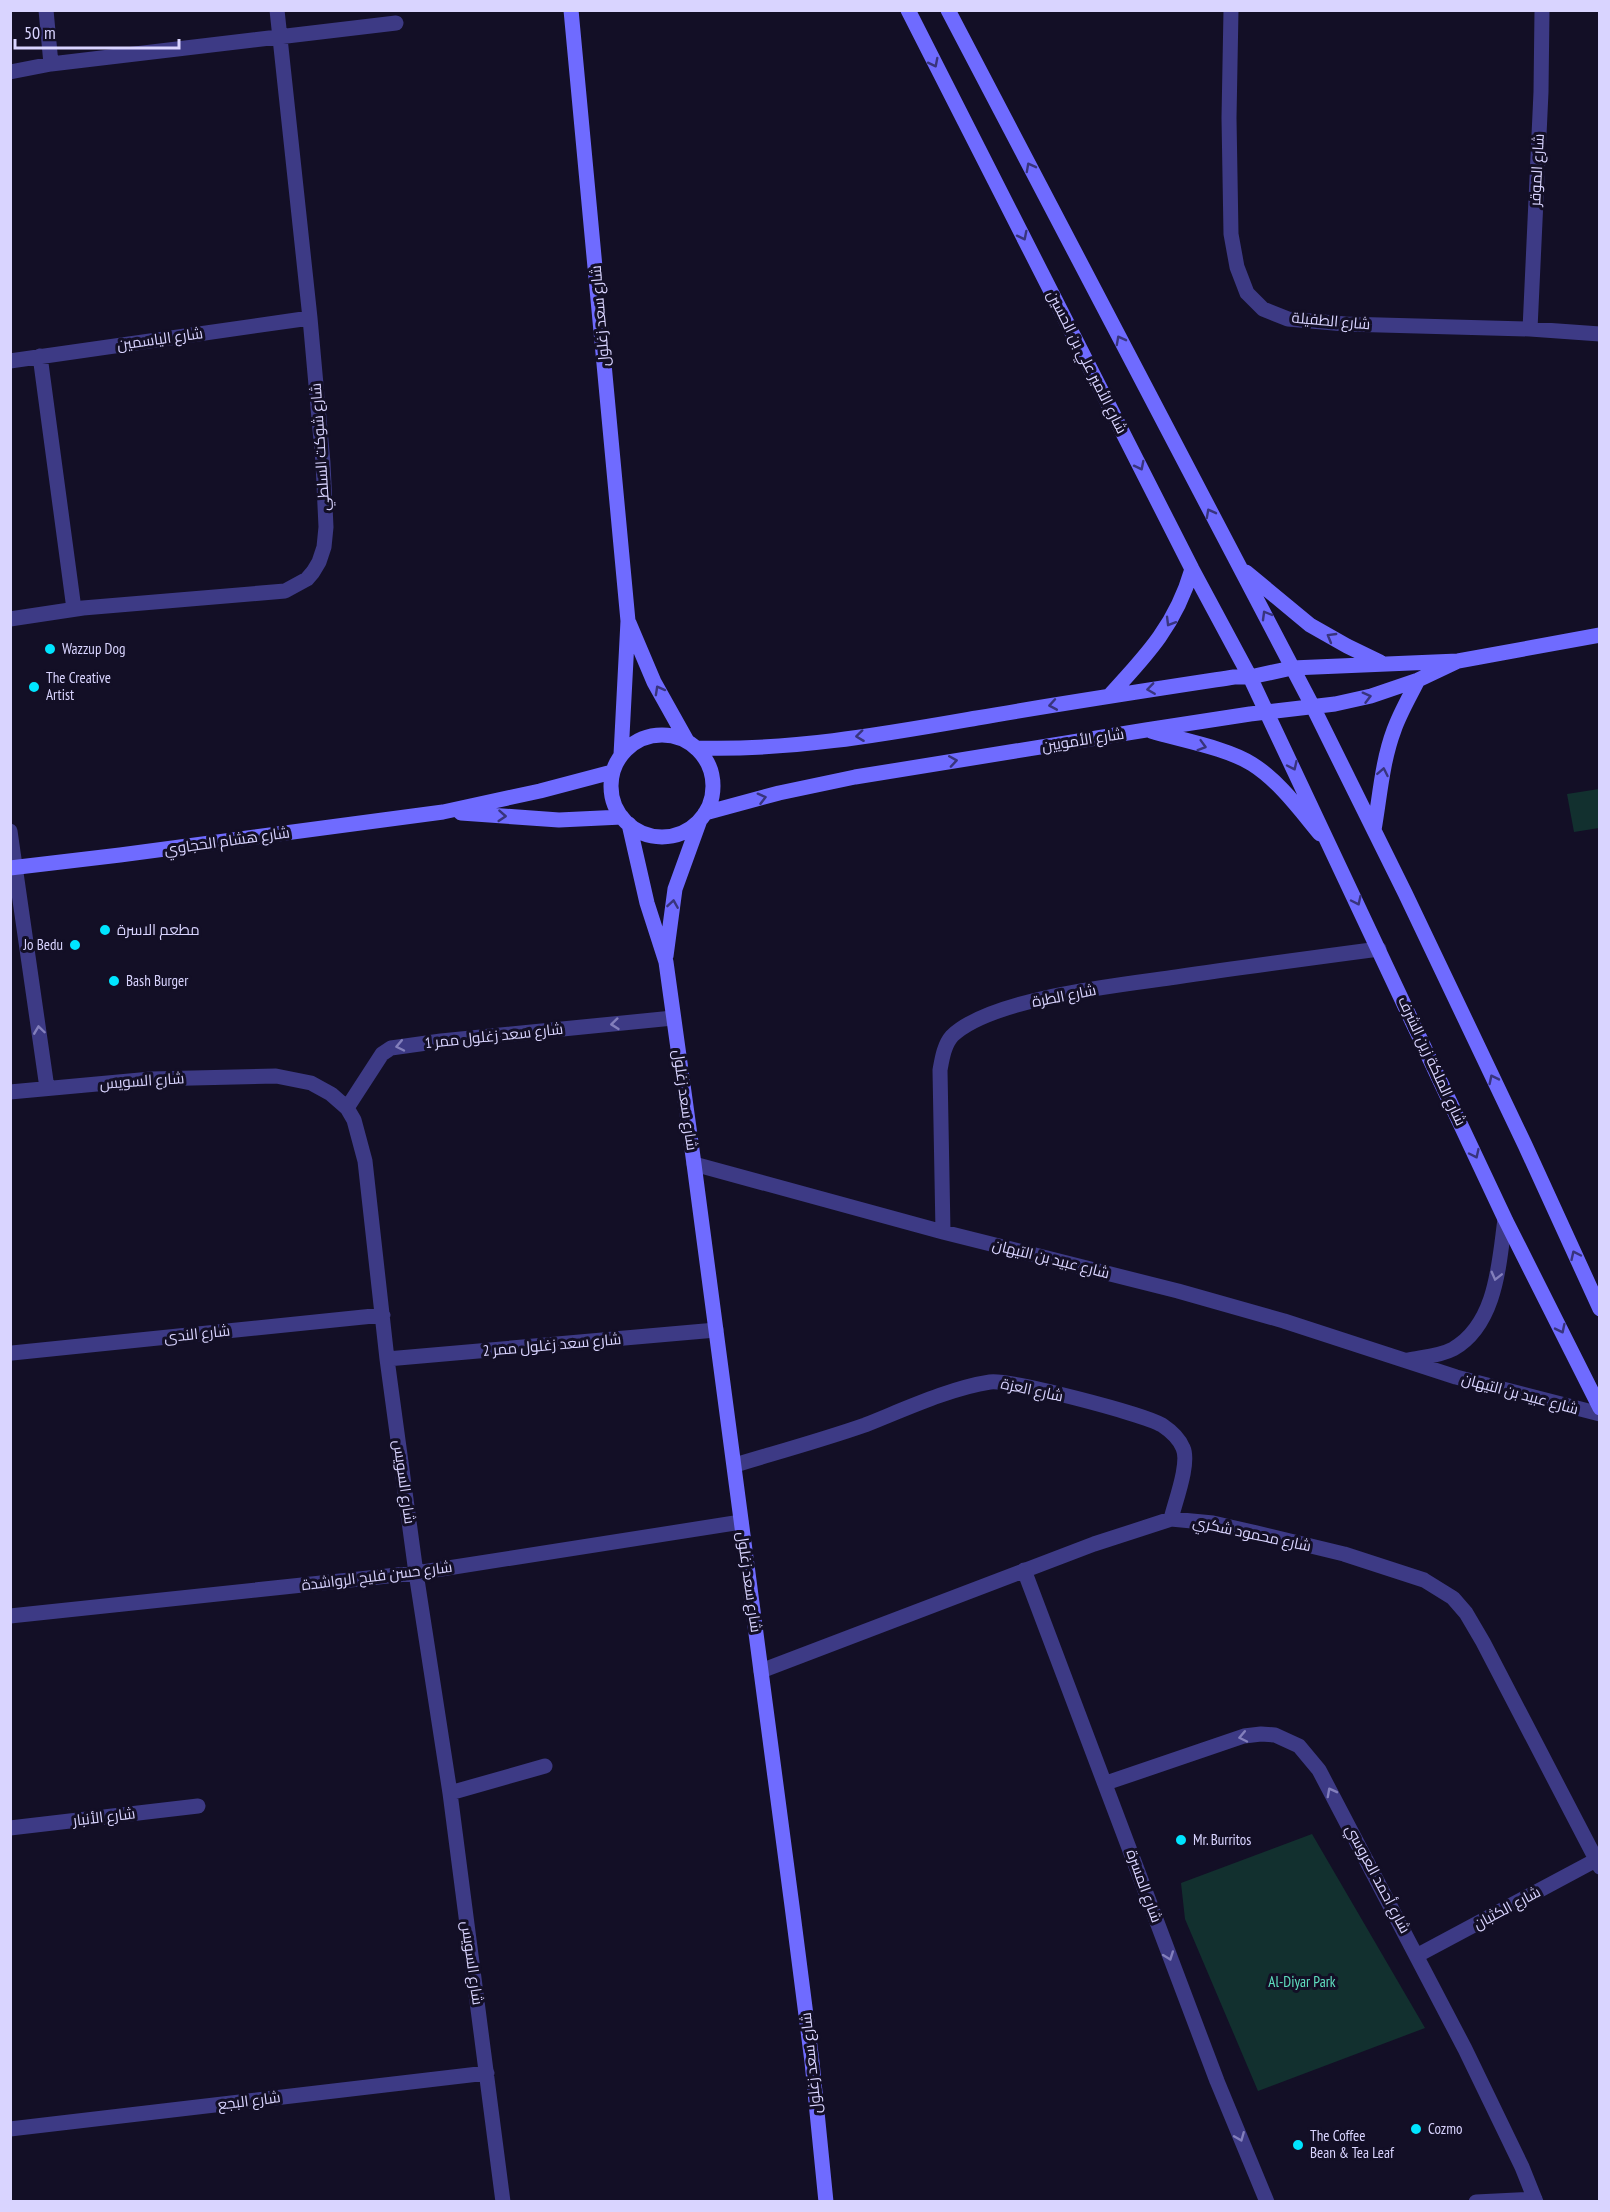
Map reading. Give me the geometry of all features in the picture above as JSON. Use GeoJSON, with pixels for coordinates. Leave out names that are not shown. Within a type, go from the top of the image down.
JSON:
{"type":"FeatureCollection","features":[{"type":"Feature","properties":{"kind":"main road","name":"شارع سعد زغلول"},"geometry":{"type":"LineString","coordinates":[[571,10],[628,621],[621,755]]}},
{"type":"Feature","properties":{"kind":"main road","name":"شارع الأمير علي بن الحسين"},"geometry":{"type":"LineString","coordinates":[[908,10],[1192,569],[1268,713]]}},
{"type":"Feature","properties":{"kind":"main road"},"geometry":{"type":"LineString","coordinates":[[948,10],[1313,707],[1525,1146],[1599,1309]]}},
{"type":"Feature","properties":{"kind":"main road"},"geometry":{"type":"LineString","coordinates":[[1237,565],[1310,625],[1383,663]]}},
{"type":"Feature","properties":{"kind":"main road"},"geometry":{"type":"LineString","coordinates":[[1110,695],[1162,635],[1184,595],[1192,569]]}},
{"type":"Feature","properties":{"kind":"main road","name":"شارع سعد زغلول"},"geometry":{"type":"LineString","coordinates":[[628,621],[654,682],[692,745]]}},
{"type":"Feature","properties":{"kind":"main road","name":"شارع الأمويين"},"geometry":{"type":"LineString","coordinates":[[692,745],[753,747],[825,741],[1110,695],[1234,677],[1250,677],[1292,668],[1458,661],[1599,635]]}},
{"type":"Feature","properties":{"kind":"main road","name":"شارع الأمويين"},"geometry":{"type":"LineString","coordinates":[[703,816],[779,793],[855,777],[1146,730],[1335,705],[1418,680],[1458,661]]}},
{"type":"Feature","properties":{"kind":"main road"},"geometry":{"type":"LineString","coordinates":[[1374,830],[1381,776],[1394,729],[1418,680]]}},
{"type":"Feature","properties":{"kind":"main road","name":"شارع الملكة زين الشرف"},"geometry":{"type":"LineString","coordinates":[[1268,713],[1505,1219],[1599,1408]]}},
{"type":"Feature","properties":{"kind":"main road"},"geometry":{"type":"LineString","coordinates":[[1146,730],[1237,756],[1252,764],[1283,792],[1332,848]]}},
{"type":"Feature","properties":{"kind":"main road"},"geometry":{"type":"LineString","coordinates":[[652,736],[674,736],[692,745],[707,762],[713,779],[712,797],[703,816],[688,830],[673,836],[657,837],[642,833],[625,821],[614,803],[611,788],[612,772],[621,755],[632,744],[652,736]]}},
{"type":"Feature","properties":{"kind":"main road","name":"شارع هشام الحجاوي"},"geometry":{"type":"LineString","coordinates":[[13,867],[443,812],[540,791],[612,772]]}},
{"type":"Feature","properties":{"kind":"main road","name":"شارع هشام الحجاوي"},"geometry":{"type":"LineString","coordinates":[[443,812],[625,821]]}},
{"type":"Feature","properties":{"kind":"main road","name":"شارع سعد زغلول"},"geometry":{"type":"LineString","coordinates":[[666,962],[675,889],[703,816]]}},
{"type":"Feature","properties":{"kind":"main road","name":"شارع سعد زغلول"},"geometry":{"type":"LineString","coordinates":[[625,821],[666,962],[735,1465],[807,2028],[826,2202]]}},
{"type":"Feature","properties":{"kind":"street"},"geometry":{"type":"LineString","coordinates":[[46,10],[51,64]]}},
{"type":"Feature","properties":{"kind":"street","name":"شارع شوكت السلطي"},"geometry":{"type":"LineString","coordinates":[[10,619],[74,609],[285,591],[307,579],[319,562],[324,547],[326,527],[323,463],[277,10]]}},
{"type":"Feature","properties":{"kind":"street","name":"شارع الطفيلة"},"geometry":{"type":"LineString","coordinates":[[1231,10],[1228,118],[1231,234],[1237,267],[1247,292],[1263,309],[1288,319],[1345,324],[1599,333]]}},
{"type":"Feature","properties":{"kind":"street","name":"شارع الموقر"},"geometry":{"type":"LineString","coordinates":[[1530,329],[1541,92],[1542,10]]}},
{"type":"Feature","properties":{"kind":"street"},"geometry":{"type":"LineString","coordinates":[[10,72],[51,64],[396,23]]}},
{"type":"Feature","properties":{"kind":"street","name":"شارع الياسمين"},"geometry":{"type":"LineString","coordinates":[[13,357],[40,356],[310,318]]}},
{"type":"Feature","properties":{"kind":"street"},"geometry":{"type":"LineString","coordinates":[[40,356],[74,609]]}},
{"type":"Feature","properties":{"kind":"street"},"geometry":{"type":"LineString","coordinates":[[10,831],[13,867],[47,1088]]}},
{"type":"Feature","properties":{"kind":"street","name":"شارع الطرة"},"geometry":{"type":"LineString","coordinates":[[943,1232],[940,1070],[944,1050],[951,1038],[964,1028],[1010,1008],[1079,992],[1379,949]]}},
{"type":"Feature","properties":{"kind":"street","name":"شارع سعد زغلول ممر 1"},"geometry":{"type":"LineString","coordinates":[[347,1108],[382,1054],[391,1048],[673,1018]]}},
{"type":"Feature","properties":{"kind":"street","name":"شارع السويس"},"geometry":{"type":"LineString","coordinates":[[10,1092],[151,1079],[276,1076],[311,1083],[330,1094],[347,1108],[354,1120],[365,1161],[387,1359],[416,1573],[450,1793],[503,2202]]}},
{"type":"Feature","properties":{"kind":"street","name":"شارع عبيد بن التيهان"},"geometry":{"type":"LineString","coordinates":[[694,1164],[943,1232],[1178,1291],[1284,1321],[1497,1389],[1599,1414]]}},
{"type":"Feature","properties":{"kind":"street","name":"شارع عبيد بن التيهان"},"geometry":{"type":"LineString","coordinates":[[1406,1360],[1438,1355],[1453,1349],[1465,1341],[1479,1324],[1489,1303],[1498,1269],[1505,1219]]}},
{"type":"Feature","properties":{"kind":"street","name":"شارع الندى"},"geometry":{"type":"LineString","coordinates":[[12,1353],[383,1315]]}},
{"type":"Feature","properties":{"kind":"street","name":"شارع سعد زغلول ممر 2"},"geometry":{"type":"LineString","coordinates":[[387,1359],[716,1330]]}},
{"type":"Feature","properties":{"kind":"street","name":"شارع العزة"},"geometry":{"type":"LineString","coordinates":[[735,1465],[855,1428],[973,1386],[996,1382],[1140,1416],[1170,1431],[1178,1440],[1186,1456],[1171,1519]]}},
{"type":"Feature","properties":{"kind":"street","name":"شارع محمود شكري"},"geometry":{"type":"LineString","coordinates":[[760,1671],[1114,1537],[1171,1519],[1213,1523],[1344,1554],[1424,1580],[1453,1598],[1466,1613],[1483,1642],[1598,1863]]}},
{"type":"Feature","properties":{"kind":"street","name":"شارع حسن فليح الرواشدة"},"geometry":{"type":"LineString","coordinates":[[10,1616],[416,1573],[741,1522]]}},
{"type":"Feature","properties":{"kind":"street","name":"شارع المسرة"},"geometry":{"type":"LineString","coordinates":[[1024,1570],[1205,2049],[1267,2202]]}},
{"type":"Feature","properties":{"kind":"street","name":"شارع أحمد العروسي"},"geometry":{"type":"LineString","coordinates":[[1106,1783],[1244,1736],[1275,1735],[1299,1746],[1319,1770],[1418,1955],[1505,2130],[1535,2200]]}},
{"type":"Feature","properties":{"kind":"street"},"geometry":{"type":"LineString","coordinates":[[450,1793],[545,1766]]}},
{"type":"Feature","properties":{"kind":"street","name":"شارع الأنبار"},"geometry":{"type":"LineString","coordinates":[[10,1828],[198,1806]]}},
{"type":"Feature","properties":{"kind":"street","name":"شارع الكثبان"},"geometry":{"type":"LineString","coordinates":[[1418,1955],[1598,1863]]}},
{"type":"Feature","properties":{"kind":"street","name":"شارع البجع"},"geometry":{"type":"LineString","coordinates":[[10,2129],[487,2073]]}},
{"type":"Feature","properties":{"kind":"street"},"geometry":{"type":"LineString","coordinates":[[1476,2202],[1535,2200]]}},
{"type":"Feature","properties":{"kind":"green space"},"geometry":{"type":"Polygon","coordinates":[[[1599,789],[1599,828],[1574,832],[1567,794],[1599,789]]]}},
{"type":"Feature","properties":{"kind":"green space","name":"Al-Diyar Park"},"geometry":{"type":"Polygon","coordinates":[[[1312,1834],[1425,2028],[1258,2091],[1185,1919],[1181,1883],[1312,1834]]]}},
{"type":"Feature","properties":{"kind":"place","name":"Wazzup Dog"},"geometry":{"type":"Point","coordinates":[50,649]}},
{"type":"Feature","properties":{"kind":"place","name":"The Creative Artist"},"geometry":{"type":"Point","coordinates":[34,687]}},
{"type":"Feature","properties":{"kind":"place","name":"مطعم الاسرة"},"geometry":{"type":"Point","coordinates":[105,930]}},
{"type":"Feature","properties":{"kind":"place","name":"Jo Bedu"},"geometry":{"type":"Point","coordinates":[75,945]}},
{"type":"Feature","properties":{"kind":"place","name":"Bash Burger"},"geometry":{"type":"Point","coordinates":[114,981]}},
{"type":"Feature","properties":{"kind":"place","name":"Mr. Burritos"},"geometry":{"type":"Point","coordinates":[1181,1840]}},
{"type":"Feature","properties":{"kind":"place","name":"Cozmo"},"geometry":{"type":"Point","coordinates":[1416,2129]}},
{"type":"Feature","properties":{"kind":"place","name":"The Coffee Bean & Tea Leaf"},"geometry":{"type":"Point","coordinates":[1298,2145]}}]}
